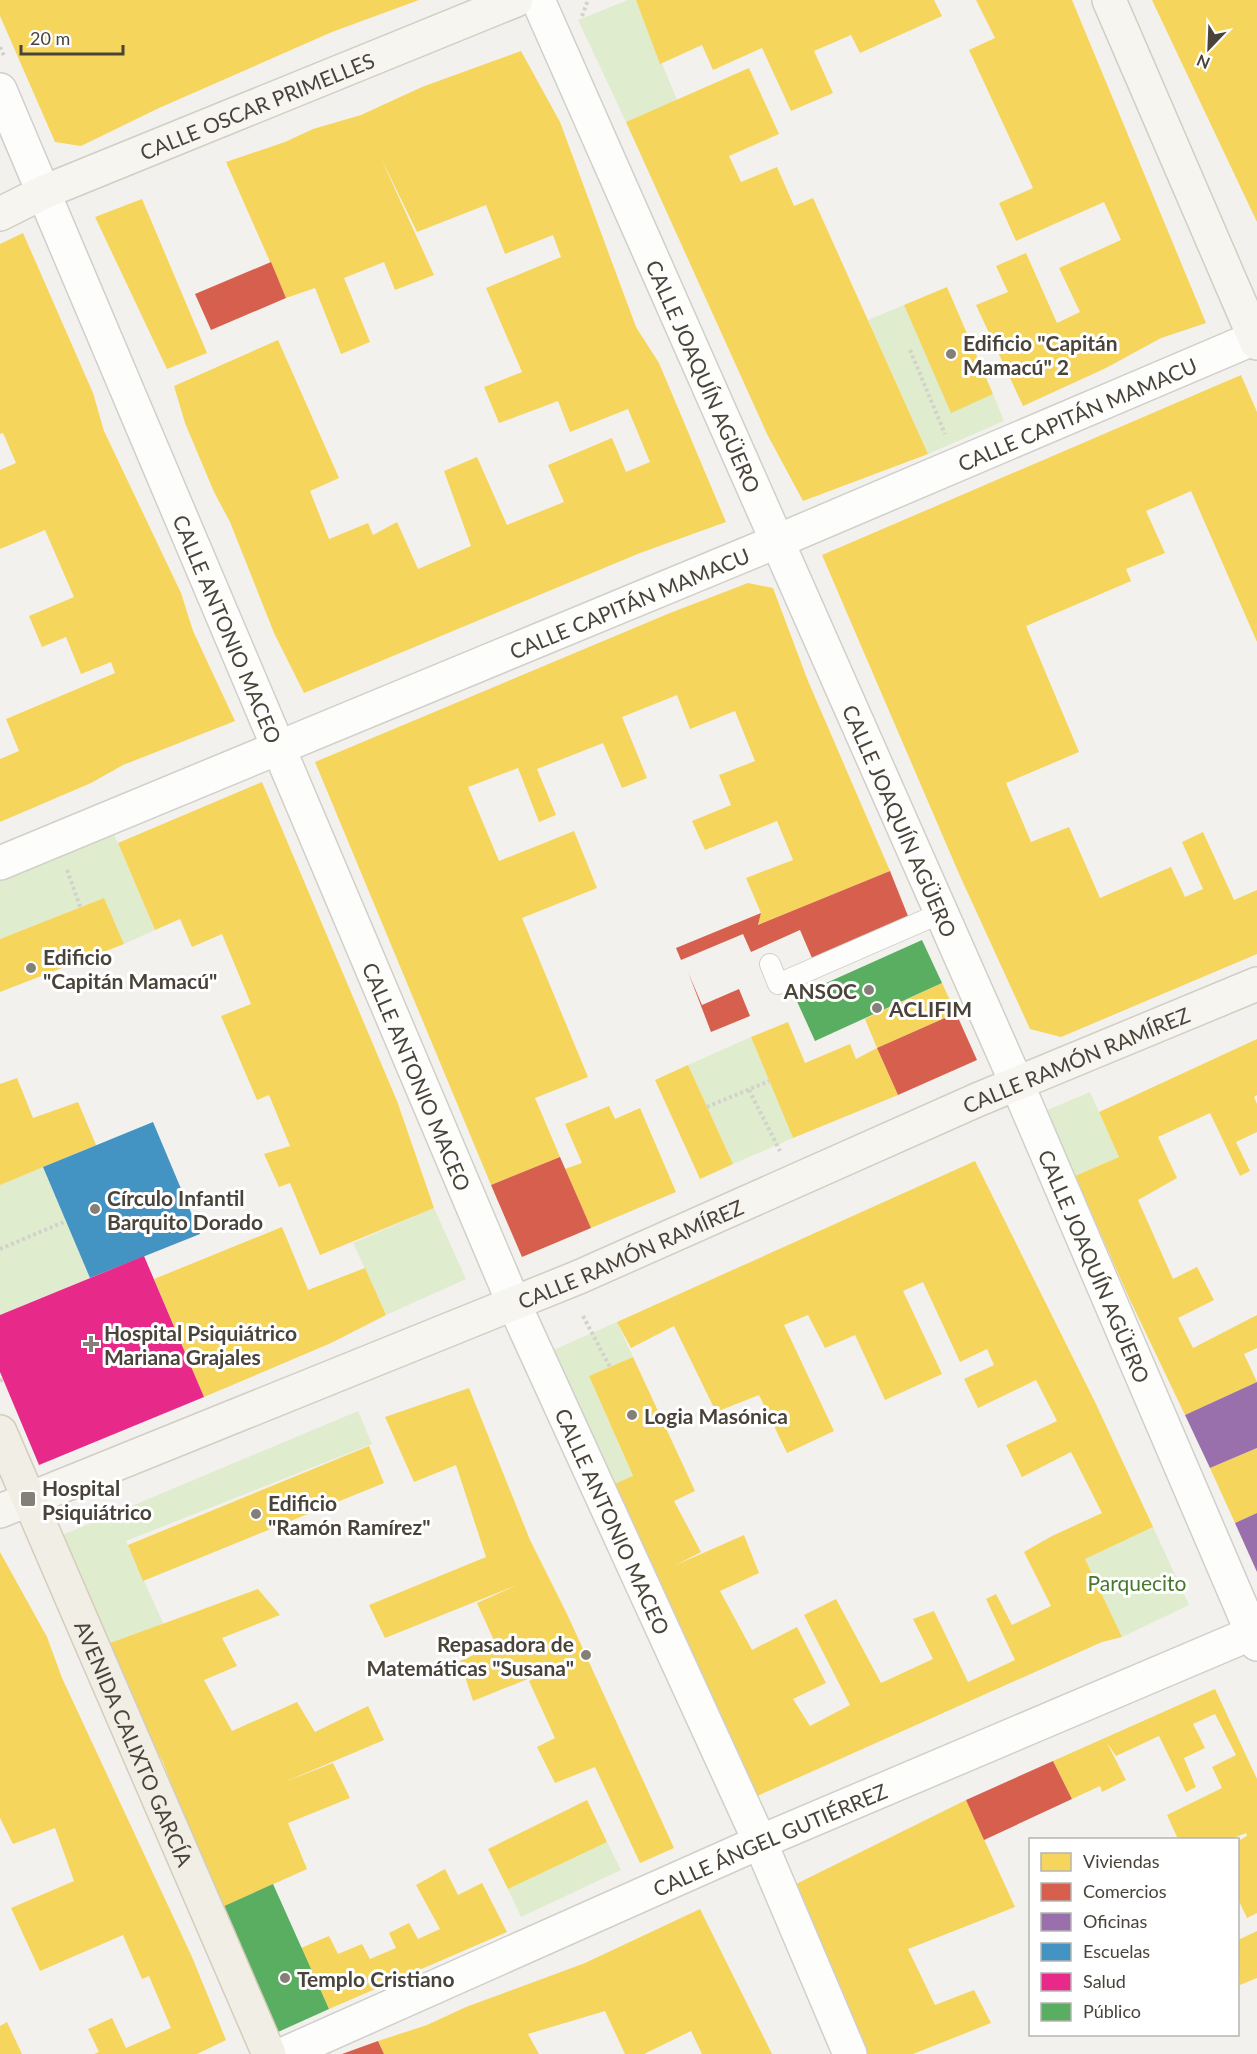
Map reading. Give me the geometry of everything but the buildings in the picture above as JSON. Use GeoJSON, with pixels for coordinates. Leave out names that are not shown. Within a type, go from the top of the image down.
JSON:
{"type":"FeatureCollection","features":[{"type":"Feature","properties":{"kind":"main road","name":"AVENIDA CALIXTO GARCÍA"},"geometry":{"type":"LineString","coordinates":[[0,1432],[14,1505],[269,2054]]}},
{"type":"Feature","properties":{"kind":"street","name":"CALLE OSCAR PRIMELLES"},"geometry":{"type":"LineString","coordinates":[[0,214],[44,192],[516,0]]}},
{"type":"Feature","properties":{"kind":"street","name":"CALLE JOAQUÍN AGÜERO"},"geometry":{"type":"LineString","coordinates":[[538,0],[1017,1084],[1255,1636]]}},
{"type":"Feature","properties":{"kind":"street"},"geometry":{"type":"LineString","coordinates":[[1108,0],[1256,339]]}},
{"type":"Feature","properties":{"kind":"street","name":"CALLE ANTONIO MACEO"},"geometry":{"type":"LineString","coordinates":[[0,90],[514,1304],[760,1842],[850,2054]]}},
{"type":"Feature","properties":{"kind":"street","name":"CALLE CAPITÁN MAMACU"},"geometry":{"type":"LineString","coordinates":[[0,863],[778,541],[1256,339]]}},
{"type":"Feature","properties":{"kind":"street","name":"CALLE RAMÓN RAMÍREZ"},"geometry":{"type":"LineString","coordinates":[[14,1505],[514,1304],[1017,1084],[1257,984]]}},
{"type":"Feature","properties":{"kind":"street","name":"CALLE ÁNGEL GUTIÉRREZ"},"geometry":{"type":"LineString","coordinates":[[284,2054],[760,1842],[1255,1636]]}},
{"type":"Feature","properties":{"kind":"lane"},"geometry":{"type":"LineString","coordinates":[[771,964],[778,984],[941,913]]}},
{"type":"Feature","properties":{"kind":"path"},"geometry":{"type":"LineString","coordinates":[[910,350],[958,465]]}},
{"type":"Feature","properties":{"kind":"path"},"geometry":{"type":"LineString","coordinates":[[707,1107],[769,1081]]}},
{"type":"Feature","properties":{"kind":"path"},"geometry":{"type":"LineString","coordinates":[[749,1090],[797,1180]]}},
{"type":"Feature","properties":{"kind":"path"},"geometry":{"type":"LineString","coordinates":[[0,1249],[66,1221]]}},
{"type":"Feature","properties":{"kind":"path"},"geometry":{"type":"LineString","coordinates":[[583,1316],[610,1367]]}},
{"type":"Feature","properties":{"kind":"green space"},"geometry":{"type":"Polygon","coordinates":[[[628,0],[636,0],[677,100],[626,122],[578,20],[628,0]]]}},
{"type":"Feature","properties":{"kind":"green space"},"geometry":{"type":"Polygon","coordinates":[[[904,305],[951,412],[993,394],[1004,421],[928,454],[868,320],[904,305]]]}},
{"type":"Feature","properties":{"kind":"green space"},"geometry":{"type":"Polygon","coordinates":[[[113,832],[155,930],[124,944],[104,898],[0,939],[0,880],[113,832]]]}},
{"type":"Feature","properties":{"kind":"green space"},"geometry":{"type":"Polygon","coordinates":[[[751,1037],[793,1138],[733,1164],[688,1065],[751,1037]]]}},
{"type":"Feature","properties":{"kind":"green space"},"geometry":{"type":"Polygon","coordinates":[[[1090,1092],[1119,1157],[1075,1176],[1045,1111],[1090,1092]]]}},
{"type":"Feature","properties":{"kind":"green space"},"geometry":{"type":"Polygon","coordinates":[[[43,1167],[90,1278],[0,1315],[0,1185],[43,1167]]]}},
{"type":"Feature","properties":{"kind":"green space"},"geometry":{"type":"Polygon","coordinates":[[[434,1208],[466,1279],[386,1315],[353,1243],[434,1208]]]}},
{"type":"Feature","properties":{"kind":"green space"},"geometry":{"type":"Polygon","coordinates":[[[617,1322],[633,1357],[589,1376],[633,1477],[610,1486],[551,1351],[617,1322]]]}},
{"type":"Feature","properties":{"kind":"green space"},"geometry":{"type":"Polygon","coordinates":[[[358,1411],[372,1444],[126,1541],[164,1625],[102,1646],[53,1539],[358,1411]]]}},
{"type":"Feature","properties":{"kind":"green space","name":"Parquecito"},"geometry":{"type":"Polygon","coordinates":[[[1153,1527],[1189,1605],[1122,1637],[1085,1559],[1153,1527]]]}},
{"type":"Feature","properties":{"kind":"green space"},"geometry":{"type":"Polygon","coordinates":[[[607,1842],[621,1870],[521,1917],[508,1889],[607,1842]]]}},
{"type":"Feature","properties":{"kind":"place","name":"Edificio \"Capitán Mamacú\" 2"},"geometry":{"type":"Point","coordinates":[951,354]}},
{"type":"Feature","properties":{"kind":"place","name":"Edificio \"Capitán Mamacú\""},"geometry":{"type":"Point","coordinates":[31,968]}},
{"type":"Feature","properties":{"kind":"place","name":"ANSOC"},"geometry":{"type":"Point","coordinates":[869,990]}},
{"type":"Feature","properties":{"kind":"place","name":"ACLIFIM"},"geometry":{"type":"Point","coordinates":[877,1008]}},
{"type":"Feature","properties":{"kind":"place","name":"Círculo Infantil Barquito Dorado"},"geometry":{"type":"Point","coordinates":[95,1209]}},
{"type":"Feature","properties":{"kind":"place","name":"Hospital Psiquiátrico Mariana Grajales"},"geometry":{"type":"Point","coordinates":[91,1344]}},
{"type":"Feature","properties":{"kind":"place","name":"Logia Masónica"},"geometry":{"type":"Point","coordinates":[632,1415]}},
{"type":"Feature","properties":{"kind":"place","name":"Hospital Psiquiátrico"},"geometry":{"type":"Point","coordinates":[28,1499]}},
{"type":"Feature","properties":{"kind":"place","name":"Edificio \"Ramón Ramírez\""},"geometry":{"type":"Point","coordinates":[256,1514]}},
{"type":"Feature","properties":{"kind":"place","name":"Repasadora de Matemáticas \"Susana\""},"geometry":{"type":"Point","coordinates":[586,1655]}},
{"type":"Feature","properties":{"kind":"place","name":"Templo Cristiano"},"geometry":{"type":"Point","coordinates":[285,1978]}}]}
